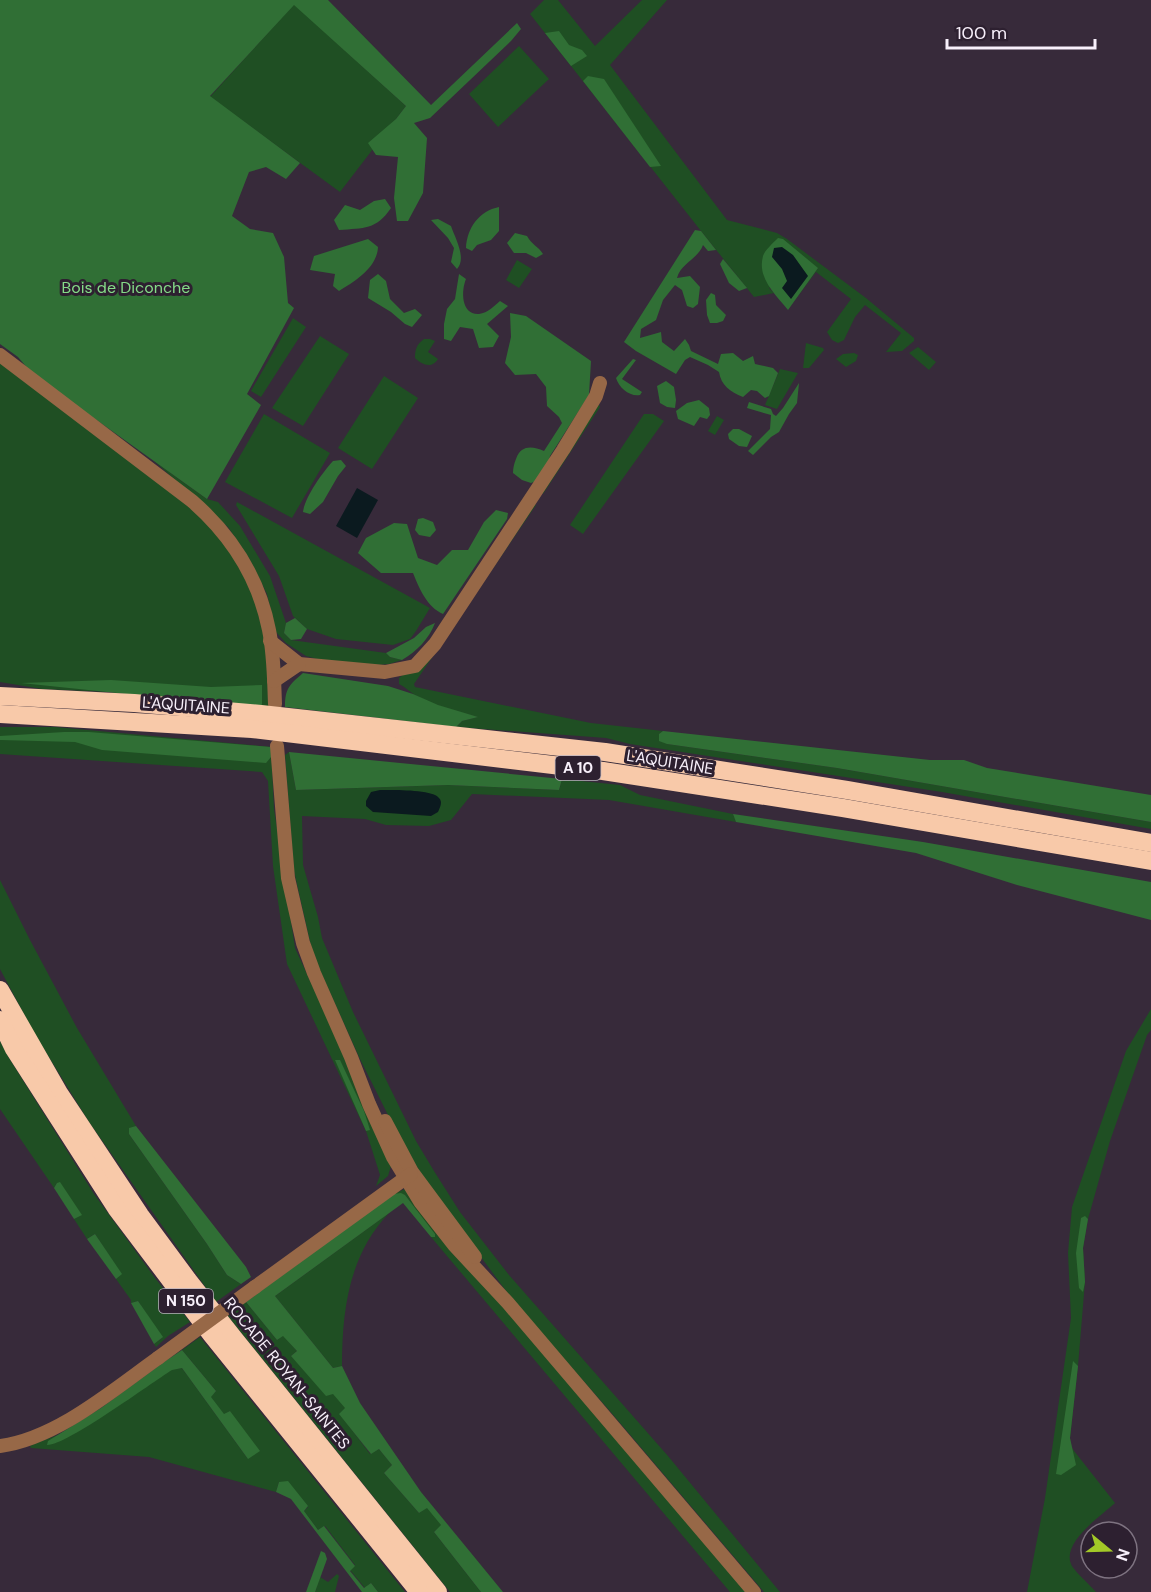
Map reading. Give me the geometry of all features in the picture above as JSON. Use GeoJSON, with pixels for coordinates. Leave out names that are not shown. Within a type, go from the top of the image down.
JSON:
{"type":"FeatureCollection","features":[{"type":"Feature","properties":{"kind":"highway","name":"L'AQUITAINE"},"geometry":{"type":"LineString","coordinates":[[0,696],[134,703],[261,714],[605,752],[847,790],[1151,843]]}},
{"type":"Feature","properties":{"kind":"highway","name":"L'AQUITAINE"},"geometry":{"type":"LineString","coordinates":[[0,714],[252,729],[603,771],[843,808],[1151,861]]}},
{"type":"Feature","properties":{"kind":"highway","name":"ROCADE ROYAN-SAINTES"},"geometry":{"type":"LineString","coordinates":[[0,990],[59,1093],[140,1215],[226,1329],[438,1592]]}},
{"type":"Feature","properties":{"kind":"highway","name":"ROCADE ROYAN-SAINTES"},"geometry":{"type":"LineString","coordinates":[[0,1020],[14,1049],[116,1208],[211,1334],[420,1592]]}},
{"type":"Feature","properties":{"kind":"street"},"geometry":{"type":"LineString","coordinates":[[0,355],[192,501],[222,531],[256,586],[265,614],[270,641],[275,704]]}},
{"type":"Feature","properties":{"kind":"street"},"geometry":{"type":"LineString","coordinates":[[270,641],[299,664],[385,672],[415,666],[435,644],[563,450],[596,396],[600,383]]}},
{"type":"Feature","properties":{"kind":"street"},"geometry":{"type":"LineString","coordinates":[[274,681],[299,664]]}},
{"type":"Feature","properties":{"kind":"street"},"geometry":{"type":"LineString","coordinates":[[277,746],[288,878],[303,943],[379,1129],[409,1175],[421,1203],[454,1245],[508,1303],[754,1592]]}},
{"type":"Feature","properties":{"kind":"street"},"geometry":{"type":"LineString","coordinates":[[0,1446],[26,1440],[51,1430],[91,1406],[409,1175]]}},
{"type":"Feature","properties":{"kind":"green space","name":"Bois de Diconche"},"geometry":{"type":"Polygon","coordinates":[[[0,0],[328,0],[431,105],[517,23],[521,29],[430,118],[414,123],[427,138],[423,193],[408,221],[397,221],[394,198],[398,157],[376,155],[368,143],[396,119],[406,106],[294,5],[210,96],[300,163],[286,179],[266,167],[249,172],[232,216],[250,229],[273,233],[284,257],[288,303],[294,308],[247,394],[261,405],[207,499],[98,421],[60,397],[29,370],[18,357],[0,344],[0,0]]]}},
{"type":"Feature","properties":{"kind":"green space"},"geometry":{"type":"Polygon","coordinates":[[[544,0],[558,0],[595,46],[642,0],[667,0],[610,65],[727,220],[777,233],[787,239],[866,298],[914,338],[914,341],[902,351],[886,352],[901,333],[865,305],[855,317],[844,340],[838,343],[832,340],[827,332],[851,299],[816,272],[792,304],[818,268],[769,288],[774,293],[754,297],[530,14],[544,0]]]}},
{"type":"Feature","properties":{"kind":"green space"},"geometry":{"type":"Polygon","coordinates":[[[294,4],[406,106],[340,192],[210,97],[294,4]]]}},
{"type":"Feature","properties":{"kind":"green space"},"geometry":{"type":"Polygon","coordinates":[[[559,31],[569,45],[582,50],[587,56],[571,66],[545,33],[559,31]]]}},
{"type":"Feature","properties":{"kind":"green space"},"geometry":{"type":"Polygon","coordinates":[[[519,46],[549,79],[498,127],[469,94],[519,46]]]}},
{"type":"Feature","properties":{"kind":"green space"},"geometry":{"type":"Polygon","coordinates":[[[588,76],[604,79],[661,166],[650,167],[583,81],[588,76]]]}},
{"type":"Feature","properties":{"kind":"green space"},"geometry":{"type":"Polygon","coordinates":[[[385,199],[391,208],[375,224],[362,228],[339,230],[334,220],[345,205],[360,210],[374,201],[385,199]]]}},
{"type":"Feature","properties":{"kind":"green space"},"geometry":{"type":"Polygon","coordinates":[[[499,207],[499,231],[491,240],[477,245],[472,251],[466,248],[475,222],[486,212],[499,207]]]}},
{"type":"Feature","properties":{"kind":"green space"},"geometry":{"type":"Polygon","coordinates":[[[438,219],[451,226],[461,254],[457,269],[451,262],[454,248],[431,220],[438,219]]]}},
{"type":"Feature","properties":{"kind":"green space"},"geometry":{"type":"Polygon","coordinates":[[[695,230],[701,231],[716,250],[708,251],[703,245],[701,250],[682,268],[677,278],[690,276],[700,287],[698,304],[693,308],[687,306],[682,290],[675,285],[663,300],[656,320],[641,329],[640,338],[661,332],[662,342],[674,351],[685,339],[691,351],[718,364],[721,354],[733,353],[743,361],[753,356],[755,364],[773,368],[778,373],[769,396],[765,398],[757,391],[751,390],[743,397],[734,393],[724,384],[719,372],[690,357],[685,360],[676,374],[624,342],[695,230]]]}},
{"type":"Feature","properties":{"kind":"green space"},"geometry":{"type":"Polygon","coordinates":[[[515,233],[527,236],[543,254],[536,258],[526,253],[514,253],[507,243],[515,233]]]}},
{"type":"Feature","properties":{"kind":"green space"},"geometry":{"type":"Polygon","coordinates":[[[778,238],[783,239],[818,268],[788,310],[768,285],[762,264],[764,254],[778,238]]]}},
{"type":"Feature","properties":{"kind":"green space"},"geometry":{"type":"Polygon","coordinates":[[[368,239],[378,247],[374,261],[364,273],[339,291],[333,286],[335,274],[310,270],[314,256],[368,239]]]}},
{"type":"Feature","properties":{"kind":"green space"},"geometry":{"type":"Polygon","coordinates":[[[723,259],[747,288],[739,291],[729,283],[720,264],[723,259]]]}},
{"type":"Feature","properties":{"kind":"green space"},"geometry":{"type":"Polygon","coordinates":[[[517,260],[532,269],[519,288],[506,280],[517,260]]]}},
{"type":"Feature","properties":{"kind":"green space"},"geometry":{"type":"Polygon","coordinates":[[[378,274],[386,281],[390,299],[404,313],[415,309],[422,315],[412,327],[368,298],[370,280],[378,274]]]}},
{"type":"Feature","properties":{"kind":"green space"},"geometry":{"type":"Polygon","coordinates":[[[459,274],[466,279],[463,296],[469,311],[479,314],[491,309],[500,301],[508,306],[487,324],[499,336],[493,347],[479,348],[473,329],[460,327],[451,341],[444,339],[447,309],[455,299],[459,274]]]}},
{"type":"Feature","properties":{"kind":"green space"},"geometry":{"type":"Polygon","coordinates":[[[711,293],[715,295],[716,305],[726,315],[723,321],[717,323],[710,323],[707,315],[706,300],[711,293]]]}},
{"type":"Feature","properties":{"kind":"green space"},"geometry":{"type":"Polygon","coordinates":[[[510,313],[526,316],[591,361],[589,395],[550,456],[539,480],[531,483],[513,473],[518,454],[527,448],[544,451],[562,423],[547,406],[546,387],[536,374],[515,375],[505,363],[511,337],[510,313]]]}},
{"type":"Feature","properties":{"kind":"green space"},"geometry":{"type":"Polygon","coordinates":[[[293,318],[306,327],[261,397],[251,391],[293,318]]]}},
{"type":"Feature","properties":{"kind":"green space"},"geometry":{"type":"Polygon","coordinates":[[[320,336],[349,354],[303,426],[272,408],[320,336]]]}},
{"type":"Feature","properties":{"kind":"green space"},"geometry":{"type":"Polygon","coordinates":[[[424,339],[435,341],[428,352],[438,359],[430,365],[421,363],[415,358],[417,347],[424,339]]]}},
{"type":"Feature","properties":{"kind":"green space"},"geometry":{"type":"Polygon","coordinates":[[[806,343],[824,350],[809,368],[803,368],[806,343]]]}},
{"type":"Feature","properties":{"kind":"green space"},"geometry":{"type":"Polygon","coordinates":[[[918,347],[936,362],[929,370],[909,353],[918,347]]]}},
{"type":"Feature","properties":{"kind":"green space"},"geometry":{"type":"Polygon","coordinates":[[[843,354],[858,355],[856,361],[846,367],[836,359],[843,354]]]}},
{"type":"Feature","properties":{"kind":"green space"},"geometry":{"type":"Polygon","coordinates":[[[633,359],[636,360],[622,379],[642,392],[640,395],[632,395],[625,391],[616,378],[633,359]]]}},
{"type":"Feature","properties":{"kind":"green space"},"geometry":{"type":"Polygon","coordinates":[[[0,363],[211,522],[251,583],[265,629],[270,706],[262,708],[110,692],[42,689],[0,682],[0,363]]]}},
{"type":"Feature","properties":{"kind":"green space"},"geometry":{"type":"Polygon","coordinates":[[[780,369],[798,373],[777,409],[765,405],[780,369]]]}},
{"type":"Feature","properties":{"kind":"green space"},"geometry":{"type":"Polygon","coordinates":[[[384,376],[418,398],[372,469],[338,448],[384,376]]]}},
{"type":"Feature","properties":{"kind":"green space"},"geometry":{"type":"Polygon","coordinates":[[[666,381],[674,387],[675,408],[660,403],[657,386],[666,381]]]}},
{"type":"Feature","properties":{"kind":"green space"},"geometry":{"type":"Polygon","coordinates":[[[799,383],[797,403],[779,432],[753,455],[748,451],[770,429],[771,415],[747,408],[749,402],[771,409],[776,416],[799,383]]]}},
{"type":"Feature","properties":{"kind":"green space"},"geometry":{"type":"Polygon","coordinates":[[[699,400],[709,408],[710,415],[707,419],[700,417],[694,426],[678,419],[676,411],[687,403],[699,400]]]}},
{"type":"Feature","properties":{"kind":"green space"},"geometry":{"type":"Polygon","coordinates":[[[596,406],[600,407],[543,494],[541,490],[596,406]]]}},
{"type":"Feature","properties":{"kind":"green space"},"geometry":{"type":"Polygon","coordinates":[[[264,414],[330,453],[292,518],[225,482],[264,414]]]}},
{"type":"Feature","properties":{"kind":"green space"},"geometry":{"type":"Polygon","coordinates":[[[644,414],[653,414],[664,421],[583,534],[570,525],[644,414]]]}},
{"type":"Feature","properties":{"kind":"green space"},"geometry":{"type":"Polygon","coordinates":[[[717,416],[724,420],[715,435],[708,431],[717,416]]]}},
{"type":"Feature","properties":{"kind":"green space"},"geometry":{"type":"Polygon","coordinates":[[[733,429],[739,429],[752,436],[747,447],[739,446],[729,439],[728,434],[733,429]]]}},
{"type":"Feature","properties":{"kind":"green space"},"geometry":{"type":"Polygon","coordinates":[[[341,460],[346,466],[323,502],[310,514],[303,512],[310,492],[324,472],[333,461],[341,460]]]}},
{"type":"Feature","properties":{"kind":"green space"},"geometry":{"type":"Polygon","coordinates":[[[154,461],[207,499],[218,502],[240,526],[270,576],[286,623],[284,633],[291,640],[386,653],[390,657],[402,660],[377,665],[332,663],[306,656],[286,643],[276,632],[267,594],[249,558],[228,527],[154,461]]]}},
{"type":"Feature","properties":{"kind":"green space"},"geometry":{"type":"Polygon","coordinates":[[[237,502],[430,608],[410,639],[393,645],[336,639],[307,629],[293,616],[279,576],[236,505],[237,502]]]}},
{"type":"Feature","properties":{"kind":"green space"},"geometry":{"type":"Polygon","coordinates":[[[531,503],[536,505],[414,684],[415,687],[591,723],[663,731],[659,734],[667,744],[837,768],[1151,822],[1151,829],[942,792],[630,744],[606,738],[456,727],[462,721],[477,717],[422,699],[399,684],[399,678],[406,672],[531,503]]]}},
{"type":"Feature","properties":{"kind":"green space"},"geometry":{"type":"Polygon","coordinates":[[[496,510],[508,513],[507,519],[443,614],[428,602],[413,573],[381,573],[358,553],[366,538],[394,523],[407,524],[418,558],[437,565],[452,550],[468,550],[484,522],[496,510]]]}},
{"type":"Feature","properties":{"kind":"green space"},"geometry":{"type":"Polygon","coordinates":[[[423,518],[433,522],[436,530],[430,537],[419,535],[415,530],[418,519],[423,518]]]}},
{"type":"Feature","properties":{"kind":"green space"},"geometry":{"type":"Polygon","coordinates":[[[295,618],[307,629],[301,639],[291,640],[284,633],[286,623],[295,618]]]}},
{"type":"Feature","properties":{"kind":"green space"},"geometry":{"type":"Polygon","coordinates":[[[435,623],[422,644],[402,660],[390,657],[386,653],[414,638],[426,627],[435,623]]]}},
{"type":"Feature","properties":{"kind":"green space"},"geometry":{"type":"Polygon","coordinates":[[[303,673],[388,686],[478,717],[462,721],[456,727],[285,707],[289,688],[303,673]]]}},
{"type":"Feature","properties":{"kind":"green space"},"geometry":{"type":"Polygon","coordinates":[[[111,680],[211,687],[262,685],[262,708],[21,683],[111,680]]]}},
{"type":"Feature","properties":{"kind":"green space"},"geometry":{"type":"Polygon","coordinates":[[[0,727],[55,727],[271,747],[274,809],[295,948],[348,1063],[391,1166],[388,1176],[376,1186],[380,1175],[366,1131],[287,964],[273,866],[268,781],[262,772],[0,754],[0,727]]]}},
{"type":"Feature","properties":{"kind":"green space"},"geometry":{"type":"Polygon","coordinates":[[[663,731],[930,760],[964,760],[987,768],[1151,795],[1151,822],[837,768],[667,744],[659,741],[659,734],[663,731]]]}},
{"type":"Feature","properties":{"kind":"green space"},"geometry":{"type":"Polygon","coordinates":[[[89,732],[271,747],[271,757],[266,763],[102,750],[75,742],[0,740],[0,736],[89,732]]]}},
{"type":"Feature","properties":{"kind":"green space"},"geometry":{"type":"Polygon","coordinates":[[[289,752],[296,790],[448,785],[559,790],[562,779],[620,785],[640,795],[733,814],[736,822],[609,800],[472,794],[451,820],[429,826],[386,825],[365,819],[302,816],[303,865],[322,938],[353,1012],[416,1141],[460,1212],[509,1275],[668,1456],[780,1592],[764,1592],[515,1303],[435,1195],[403,1145],[360,1059],[313,955],[294,871],[285,755],[289,752]]]}},
{"type":"Feature","properties":{"kind":"green space"},"geometry":{"type":"Polygon","coordinates":[[[289,752],[562,779],[559,790],[448,785],[296,790],[289,752]]]}},
{"type":"Feature","properties":{"kind":"green space"},"geometry":{"type":"Polygon","coordinates":[[[733,814],[923,842],[1151,882],[1151,920],[1017,885],[916,853],[736,822],[733,814]]]}},
{"type":"Feature","properties":{"kind":"green space"},"geometry":{"type":"Polygon","coordinates":[[[0,880],[77,1028],[136,1126],[130,1128],[129,1134],[227,1275],[241,1284],[216,1302],[89,1122],[34,1033],[0,969],[0,880]]]}},
{"type":"Feature","properties":{"kind":"green space"},"geometry":{"type":"Polygon","coordinates":[[[1151,1009],[1151,1030],[1147,1035],[1110,1141],[1088,1219],[1083,1248],[1085,1282],[1071,1447],[1115,1503],[1095,1520],[1079,1520],[1079,1536],[1072,1547],[1070,1556],[1072,1567],[1079,1575],[1079,1580],[1084,1580],[1096,1592],[1027,1592],[1045,1498],[1071,1318],[1068,1253],[1072,1207],[1126,1051],[1151,1009]]]}},
{"type":"Feature","properties":{"kind":"green space"},"geometry":{"type":"Polygon","coordinates":[[[0,1041],[94,1194],[190,1322],[156,1347],[154,1344],[162,1338],[138,1301],[131,1303],[116,1279],[121,1274],[95,1234],[87,1239],[74,1219],[81,1215],[57,1183],[54,1188],[0,1109],[0,1041]]]}},
{"type":"Feature","properties":{"kind":"green space"},"geometry":{"type":"Polygon","coordinates":[[[335,1060],[340,1060],[364,1111],[370,1130],[366,1131],[335,1060]]]}},
{"type":"Feature","properties":{"kind":"green space"},"geometry":{"type":"Polygon","coordinates":[[[136,1126],[246,1267],[251,1277],[241,1284],[227,1275],[129,1134],[129,1128],[136,1126]]]}},
{"type":"Feature","properties":{"kind":"green space"},"geometry":{"type":"Polygon","coordinates":[[[60,1182],[82,1215],[74,1219],[54,1188],[60,1182]]]}},
{"type":"Feature","properties":{"kind":"green space"},"geometry":{"type":"Polygon","coordinates":[[[405,1189],[435,1226],[452,1253],[480,1278],[747,1592],[730,1592],[431,1237],[435,1236],[405,1195],[393,1194],[405,1189]]]}},
{"type":"Feature","properties":{"kind":"green space"},"geometry":{"type":"Polygon","coordinates":[[[393,1194],[405,1195],[435,1237],[431,1237],[403,1203],[275,1296],[333,1368],[342,1366],[360,1403],[421,1492],[503,1592],[481,1592],[434,1532],[441,1525],[427,1508],[419,1513],[384,1473],[392,1465],[379,1449],[371,1454],[339,1414],[345,1408],[333,1394],[326,1396],[291,1356],[297,1351],[283,1336],[277,1340],[246,1302],[393,1194]]]}},
{"type":"Feature","properties":{"kind":"green space"},"geometry":{"type":"Polygon","coordinates":[[[389,1213],[375,1229],[365,1247],[350,1284],[344,1324],[342,1366],[333,1368],[275,1296],[389,1213]]]}},
{"type":"Feature","properties":{"kind":"green space"},"geometry":{"type":"Polygon","coordinates":[[[1085,1216],[1088,1219],[1083,1248],[1085,1282],[1083,1292],[1079,1288],[1076,1253],[1081,1218],[1085,1216]]]}},
{"type":"Feature","properties":{"kind":"green space"},"geometry":{"type":"Polygon","coordinates":[[[95,1234],[122,1274],[116,1279],[87,1239],[95,1234]]]}},
{"type":"Feature","properties":{"kind":"green space"},"geometry":{"type":"Polygon","coordinates":[[[138,1301],[163,1337],[154,1344],[131,1303],[138,1301]]]}},
{"type":"Feature","properties":{"kind":"green space"},"geometry":{"type":"Polygon","coordinates":[[[246,1302],[277,1340],[283,1335],[297,1351],[291,1356],[333,1393],[346,1408],[340,1414],[370,1454],[379,1449],[392,1465],[384,1473],[419,1513],[427,1507],[442,1525],[434,1532],[481,1592],[450,1592],[228,1316],[246,1302]]]}},
{"type":"Feature","properties":{"kind":"green space"},"geometry":{"type":"Polygon","coordinates":[[[200,1337],[405,1592],[378,1592],[371,1583],[365,1588],[350,1570],[355,1565],[325,1526],[318,1530],[304,1511],[308,1507],[279,1482],[276,1492],[149,1457],[31,1448],[30,1446],[58,1435],[48,1441],[172,1369],[182,1368],[248,1459],[230,1411],[224,1415],[210,1397],[216,1391],[182,1350],[200,1337]]]}},
{"type":"Feature","properties":{"kind":"green space"},"geometry":{"type":"Polygon","coordinates":[[[182,1350],[216,1391],[211,1397],[224,1414],[230,1411],[260,1451],[248,1459],[182,1368],[172,1370],[72,1436],[47,1445],[48,1441],[101,1408],[182,1350]]]}},
{"type":"Feature","properties":{"kind":"green space"},"geometry":{"type":"Polygon","coordinates":[[[1073,1361],[1078,1366],[1070,1438],[1076,1465],[1061,1475],[1056,1474],[1073,1361]]]}},
{"type":"Feature","properties":{"kind":"green space"},"geometry":{"type":"Polygon","coordinates":[[[288,1481],[308,1506],[304,1511],[318,1530],[324,1526],[355,1566],[350,1571],[364,1588],[371,1583],[378,1592],[362,1592],[291,1499],[276,1492],[279,1482],[288,1481]]]}},
{"type":"Feature","properties":{"kind":"green space"},"geometry":{"type":"Polygon","coordinates":[[[321,1551],[325,1553],[327,1559],[315,1592],[306,1592],[321,1551]]]}},
{"type":"Feature","properties":{"kind":"green space"},"geometry":{"type":"Polygon","coordinates":[[[337,1574],[339,1576],[335,1592],[315,1592],[320,1577],[328,1582],[337,1574]]]}},
{"type":"Feature","properties":{"kind":"shaded area"},"geometry":{"type":"Polygon","coordinates":[[[782,247],[793,255],[808,276],[791,299],[782,288],[787,281],[782,269],[772,257],[774,248],[782,247]]]}},
{"type":"Feature","properties":{"kind":"shaded area"},"geometry":{"type":"Polygon","coordinates":[[[357,488],[378,500],[357,538],[336,526],[357,488]]]}},
{"type":"Feature","properties":{"kind":"shaded area"},"geometry":{"type":"Polygon","coordinates":[[[380,790],[429,793],[439,798],[441,805],[438,812],[431,816],[373,812],[366,806],[366,801],[371,792],[380,790]]]}}]}
